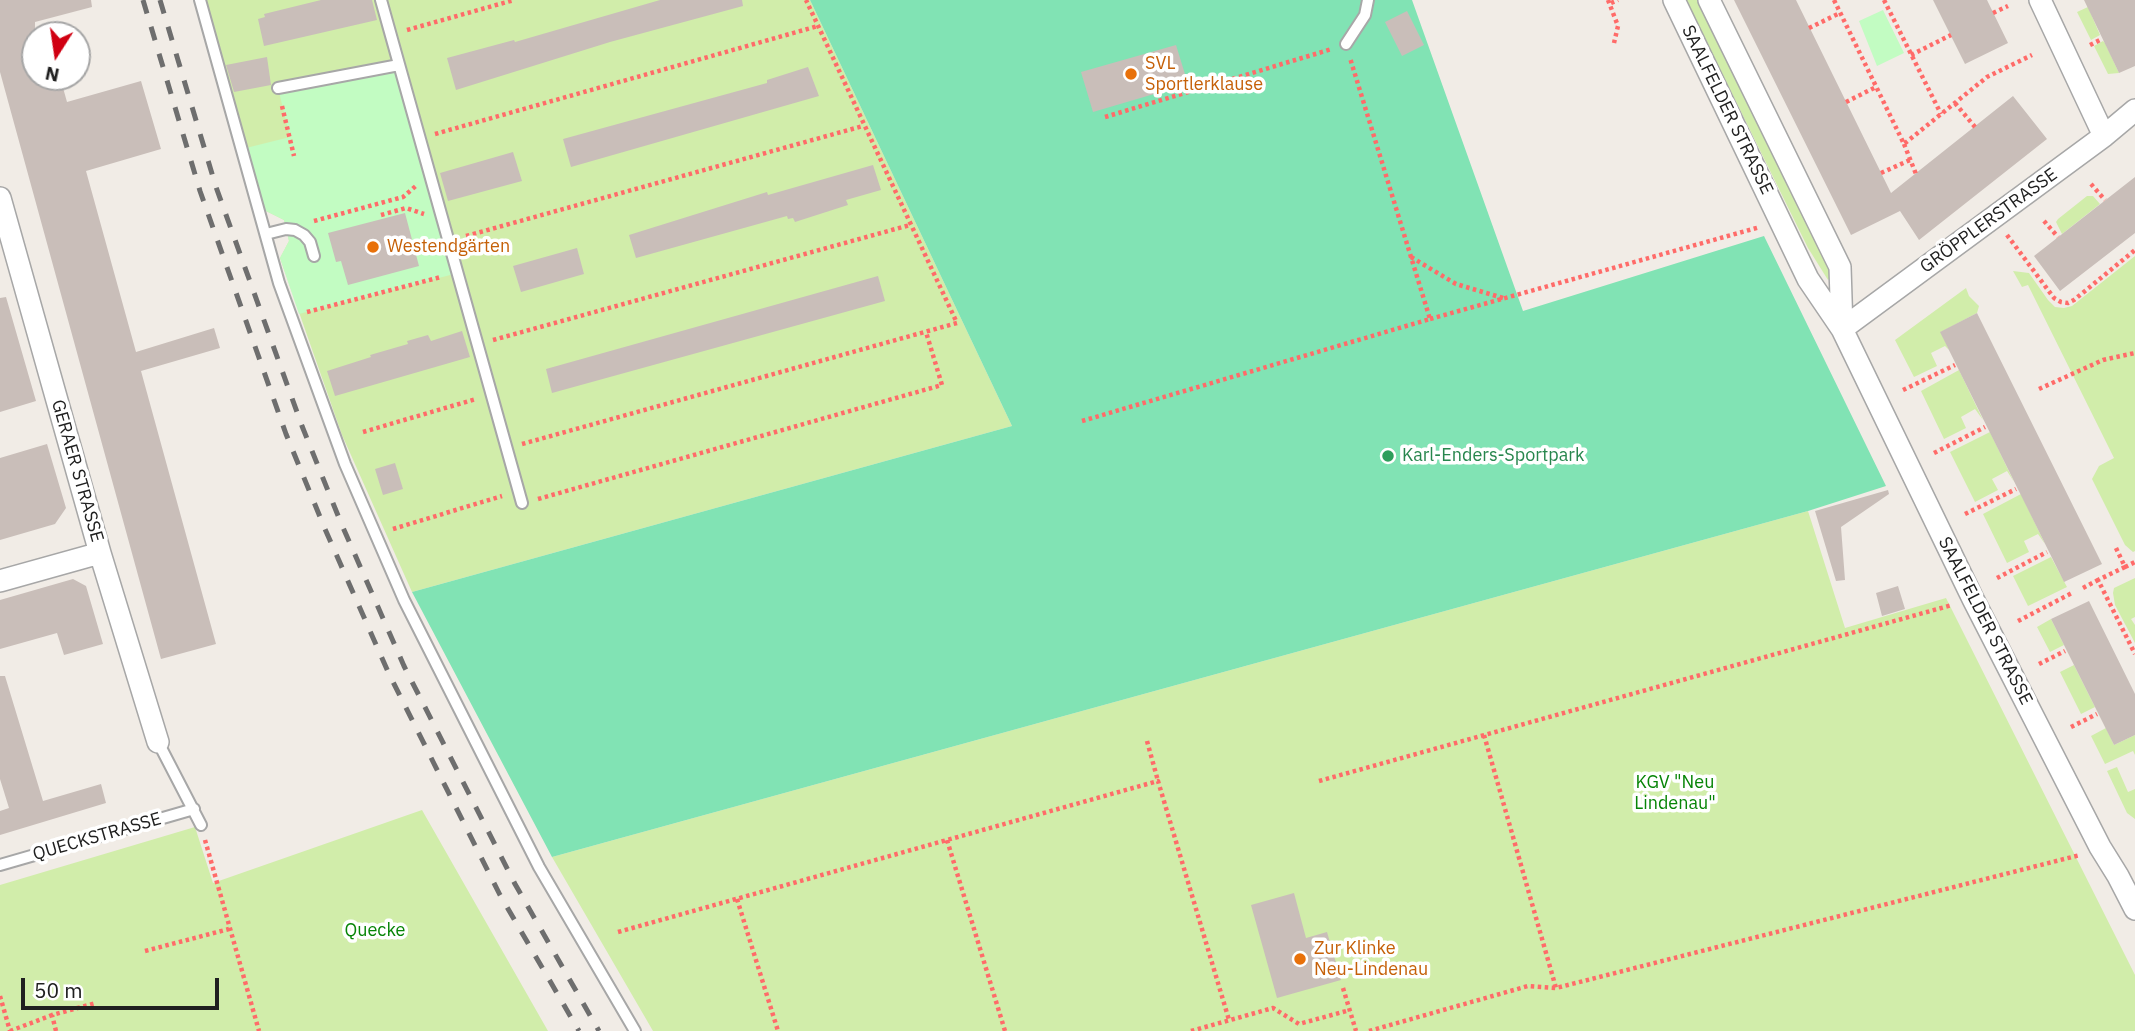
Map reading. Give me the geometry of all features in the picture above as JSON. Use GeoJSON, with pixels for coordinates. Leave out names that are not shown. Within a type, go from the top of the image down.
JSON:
{"type":"FeatureCollection","features":[{"type":"Feature","properties":{"kind":"street","name":"SAALFELDER STRASSE"},"geometry":{"type":"LineString","coordinates":[[1674,0],[1808,279],[1842,329],[1973,599],[2100,847],[2127,873],[2135,909]]}},
{"type":"Feature","properties":{"kind":"street","name":"SAALFELDER STRASSE"},"geometry":{"type":"LineString","coordinates":[[1709,0],[1840,268],[1842,329]]}},
{"type":"Feature","properties":{"kind":"street"},"geometry":{"type":"LineString","coordinates":[[2040,0],[2104,136]]}},
{"type":"Feature","properties":{"kind":"street","name":"GRÖPPLERSTRASSE"},"geometry":{"type":"LineString","coordinates":[[1842,329],[2104,136],[2135,110]]}},
{"type":"Feature","properties":{"kind":"street","name":"GERAER STRASSE"},"geometry":{"type":"LineString","coordinates":[[0,198],[100,552],[158,742]]}},
{"type":"Feature","properties":{"kind":"street"},"geometry":{"type":"LineString","coordinates":[[0,581],[100,552]]}},
{"type":"Feature","properties":{"kind":"lane"},"geometry":{"type":"LineString","coordinates":[[200,0],[279,283],[345,464],[404,600],[539,867],[635,1031]]}},
{"type":"Feature","properties":{"kind":"lane"},"geometry":{"type":"LineString","coordinates":[[382,0],[522,503]]}},
{"type":"Feature","properties":{"kind":"lane"},"geometry":{"type":"LineString","coordinates":[[1346,44],[1365,15],[1368,0]]}},
{"type":"Feature","properties":{"kind":"lane"},"geometry":{"type":"LineString","coordinates":[[278,88],[400,65]]}},
{"type":"Feature","properties":{"kind":"lane"},"geometry":{"type":"LineString","coordinates":[[266,234],[286,229],[304,235],[310,242],[314,256]]}},
{"type":"Feature","properties":{"kind":"lane"},"geometry":{"type":"LineString","coordinates":[[158,742],[201,825]]}},
{"type":"Feature","properties":{"kind":"lane","name":"QUECKSTRASSE"},"geometry":{"type":"LineString","coordinates":[[0,865],[194,809]]}},
{"type":"Feature","properties":{"kind":"path"},"geometry":{"type":"LineString","coordinates":[[391,34],[514,0]]}},
{"type":"Feature","properties":{"kind":"path"},"geometry":{"type":"LineString","coordinates":[[506,448],[957,323],[806,0]]}},
{"type":"Feature","properties":{"kind":"path"},"geometry":{"type":"LineString","coordinates":[[1614,43],[1618,26],[1610,2],[1618,0]]}},
{"type":"Feature","properties":{"kind":"path"},"geometry":{"type":"LineString","coordinates":[[1834,0],[1916,174]]}},
{"type":"Feature","properties":{"kind":"path"},"geometry":{"type":"LineString","coordinates":[[1884,0],[1941,114]]}},
{"type":"Feature","properties":{"kind":"path"},"geometry":{"type":"LineString","coordinates":[[1993,13],[2008,6]]}},
{"type":"Feature","properties":{"kind":"path"},"geometry":{"type":"LineString","coordinates":[[1809,28],[1840,13]]}},
{"type":"Feature","properties":{"kind":"path"},"geometry":{"type":"LineString","coordinates":[[420,138],[818,26]]}},
{"type":"Feature","properties":{"kind":"path"},"geometry":{"type":"LineString","coordinates":[[1911,55],[1951,35]]}},
{"type":"Feature","properties":{"kind":"path"},"geometry":{"type":"LineString","coordinates":[[2090,44],[2102,39]]}},
{"type":"Feature","properties":{"kind":"path"},"geometry":{"type":"LineString","coordinates":[[1104,117],[1346,44],[1430,319]]}},
{"type":"Feature","properties":{"kind":"path"},"geometry":{"type":"LineString","coordinates":[[1904,144],[1987,76],[2032,55]]}},
{"type":"Feature","properties":{"kind":"path"},"geometry":{"type":"LineString","coordinates":[[1846,102],[1876,87]]}},
{"type":"Feature","properties":{"kind":"path"},"geometry":{"type":"LineString","coordinates":[[278,88],[295,156]]}},
{"type":"Feature","properties":{"kind":"path"},"geometry":{"type":"LineString","coordinates":[[1955,103],[1975,127]]}},
{"type":"Feature","properties":{"kind":"path"},"geometry":{"type":"LineString","coordinates":[[449,241],[863,126]]}},
{"type":"Feature","properties":{"kind":"path"},"geometry":{"type":"LineString","coordinates":[[1881,173],[1910,160]]}},
{"type":"Feature","properties":{"kind":"path"},"geometry":{"type":"LineString","coordinates":[[286,229],[403,197],[430,174]]}},
{"type":"Feature","properties":{"kind":"path"},"geometry":{"type":"LineString","coordinates":[[2091,184],[2105,200]]}},
{"type":"Feature","properties":{"kind":"path"},"geometry":{"type":"LineString","coordinates":[[380,203],[382,215],[405,208],[443,220]]}},
{"type":"Feature","properties":{"kind":"path"},"geometry":{"type":"LineString","coordinates":[[1994,217],[2054,298],[2062,302],[2074,300],[2135,250]]}},
{"type":"Feature","properties":{"kind":"path"},"geometry":{"type":"LineString","coordinates":[[1082,421],[1430,319],[1780,221]]}},
{"type":"Feature","properties":{"kind":"path"},"geometry":{"type":"LineString","coordinates":[[2044,221],[2058,237]]}},
{"type":"Feature","properties":{"kind":"path"},"geometry":{"type":"LineString","coordinates":[[478,345],[910,225]]}},
{"type":"Feature","properties":{"kind":"path"},"geometry":{"type":"LineString","coordinates":[[1411,257],[1456,284],[1504,298]]}},
{"type":"Feature","properties":{"kind":"path"},"geometry":{"type":"LineString","coordinates":[[302,313],[458,273]]}},
{"type":"Feature","properties":{"kind":"path"},"geometry":{"type":"LineString","coordinates":[[522,503],[942,385],[926,332]]}},
{"type":"Feature","properties":{"kind":"path"},"geometry":{"type":"LineString","coordinates":[[2039,389],[2103,360],[2135,353]]}},
{"type":"Feature","properties":{"kind":"path"},"geometry":{"type":"LineString","coordinates":[[1903,390],[1955,365]]}},
{"type":"Feature","properties":{"kind":"path"},"geometry":{"type":"LineString","coordinates":[[363,432],[492,395]]}},
{"type":"Feature","properties":{"kind":"path"},"geometry":{"type":"LineString","coordinates":[[1934,453],[1985,427]]}},
{"type":"Feature","properties":{"kind":"path"},"geometry":{"type":"LineString","coordinates":[[1965,514],[2016,489]]}},
{"type":"Feature","properties":{"kind":"path"},"geometry":{"type":"LineString","coordinates":[[392,529],[518,491]]}},
{"type":"Feature","properties":{"kind":"path"},"geometry":{"type":"LineString","coordinates":[[2116,548],[2125,567]]}},
{"type":"Feature","properties":{"kind":"path"},"geometry":{"type":"LineString","coordinates":[[1997,578],[2047,552]]}},
{"type":"Feature","properties":{"kind":"path"},"geometry":{"type":"LineString","coordinates":[[2083,588],[2135,562]]}},
{"type":"Feature","properties":{"kind":"path"},"geometry":{"type":"LineString","coordinates":[[2098,580],[2134,650]]}},
{"type":"Feature","properties":{"kind":"path"},"geometry":{"type":"LineString","coordinates":[[2018,621],[2072,593]]}},
{"type":"Feature","properties":{"kind":"path"},"geometry":{"type":"LineString","coordinates":[[1319,781],[1973,599]]}},
{"type":"Feature","properties":{"kind":"path"},"geometry":{"type":"LineString","coordinates":[[2039,664],[2066,651]]}},
{"type":"Feature","properties":{"kind":"path"},"geometry":{"type":"LineString","coordinates":[[2071,727],[2097,714]]}},
{"type":"Feature","properties":{"kind":"path"},"geometry":{"type":"LineString","coordinates":[[1484,735],[1556,988]]}},
{"type":"Feature","properties":{"kind":"path"},"geometry":{"type":"LineString","coordinates":[[1147,741],[1229,1020]]}},
{"type":"Feature","properties":{"kind":"path"},"geometry":{"type":"LineString","coordinates":[[618,932],[1158,781]]}},
{"type":"Feature","properties":{"kind":"path"},"geometry":{"type":"LineString","coordinates":[[201,825],[259,1031]]}},
{"type":"Feature","properties":{"kind":"path"},"geometry":{"type":"LineString","coordinates":[[947,840],[1006,1031]]}},
{"type":"Feature","properties":{"kind":"path"},"geometry":{"type":"LineString","coordinates":[[1369,1031],[1528,986],[1556,988],[2076,856]]}},
{"type":"Feature","properties":{"kind":"path"},"geometry":{"type":"LineString","coordinates":[[737,899],[778,1031]]}},
{"type":"Feature","properties":{"kind":"path"},"geometry":{"type":"LineString","coordinates":[[145,951],[229,929]]}},
{"type":"Feature","properties":{"kind":"path"},"geometry":{"type":"LineString","coordinates":[[1343,988],[1356,1031]]}},
{"type":"Feature","properties":{"kind":"path"},"geometry":{"type":"LineString","coordinates":[[0,996],[10,1031],[52,1015],[96,1003]]}},
{"type":"Feature","properties":{"kind":"path"},"geometry":{"type":"LineString","coordinates":[[1191,1031],[1273,1008],[1298,1024],[1350,1010]]}},
{"type":"Feature","properties":{"kind":"path"},"geometry":{"type":"LineString","coordinates":[[52,1015],[56,1031]]}},
{"type":"Feature","properties":{"kind":"green space"},"geometry":{"type":"Polygon","coordinates":[[[204,0],[810,0],[1012,426],[412,592],[342,435],[280,258],[289,241],[284,220],[264,210],[204,0]]]}},
{"type":"Feature","properties":{"kind":"green space","name":"Karl-Enders-Sportpark"},"geometry":{"type":"Polygon","coordinates":[[[810,0],[1412,0],[1523,311],[1764,236],[1886,486],[1808,511],[552,857],[412,592],[1012,426],[810,0]]]}},
{"type":"Feature","properties":{"kind":"green space"},"geometry":{"type":"Polygon","coordinates":[[[1686,0],[1697,0],[1832,276],[1828,280],[1808,248],[1686,0]]]}},
{"type":"Feature","properties":{"kind":"green space"},"geometry":{"type":"Polygon","coordinates":[[[2088,7],[2100,35],[2091,40],[2077,12],[2088,7]]]}},
{"type":"Feature","properties":{"kind":"green space"},"geometry":{"type":"Polygon","coordinates":[[[1883,10],[1904,53],[1877,66],[1859,21],[1883,10]]]}},
{"type":"Feature","properties":{"kind":"green space"},"geometry":{"type":"Polygon","coordinates":[[[2103,41],[2119,73],[2108,74],[2094,46],[2103,41]]]}},
{"type":"Feature","properties":{"kind":"green space"},"geometry":{"type":"Polygon","coordinates":[[[399,65],[458,273],[299,314],[280,258],[289,241],[284,220],[264,210],[246,148],[290,137],[278,88],[399,65]]]}},
{"type":"Feature","properties":{"kind":"green space"},"geometry":{"type":"Polygon","coordinates":[[[2087,196],[2093,196],[2100,204],[2062,234],[2056,222],[2087,196]]]}},
{"type":"Feature","properties":{"kind":"green space"},"geometry":{"type":"Polygon","coordinates":[[[2135,256],[2133,552],[2125,545],[2092,479],[2099,466],[2114,458],[2028,285],[2022,287],[2013,271],[2029,273],[2055,307],[2064,308],[2072,306],[2135,256]]]}},
{"type":"Feature","properties":{"kind":"green space"},"geometry":{"type":"Polygon","coordinates":[[[1966,288],[1969,296],[1979,306],[1977,313],[1941,332],[1949,350],[1945,346],[1931,353],[1937,366],[1914,377],[1895,340],[1966,288]]]}},
{"type":"Feature","properties":{"kind":"green space"},"geometry":{"type":"Polygon","coordinates":[[[1959,370],[1983,420],[1975,409],[1961,417],[1966,428],[1944,439],[1921,391],[1959,370]]]}},
{"type":"Feature","properties":{"kind":"green space"},"geometry":{"type":"Polygon","coordinates":[[[1990,432],[2014,482],[2007,471],[1992,479],[1998,490],[1975,502],[1950,452],[1990,432]]]}},
{"type":"Feature","properties":{"kind":"green space"},"geometry":{"type":"Polygon","coordinates":[[[2021,494],[2045,544],[2038,534],[2024,541],[2029,552],[2007,563],[1983,514],[2021,494]]]}},
{"type":"Feature","properties":{"kind":"green space","name":"KGV \"Neu Lindenau\""},"geometry":{"type":"Polygon","coordinates":[[[1808,511],[1845,628],[1946,598],[2135,975],[2135,1031],[653,1031],[552,857],[1808,511]]]}},
{"type":"Feature","properties":{"kind":"green space"},"geometry":{"type":"Polygon","coordinates":[[[2051,557],[2067,587],[2028,606],[2013,576],[2051,557]]]}},
{"type":"Feature","properties":{"kind":"green space"},"geometry":{"type":"Polygon","coordinates":[[[2135,578],[2135,617],[2131,619],[2135,625],[2135,643],[2115,605],[2113,593],[2114,588],[2135,578]]]}},
{"type":"Feature","properties":{"kind":"green space"},"geometry":{"type":"Polygon","coordinates":[[[2051,619],[2064,645],[2050,652],[2037,627],[2051,619]]]}},
{"type":"Feature","properties":{"kind":"green space"},"geometry":{"type":"Polygon","coordinates":[[[2074,665],[2095,707],[2081,714],[2060,672],[2074,665]]]}},
{"type":"Feature","properties":{"kind":"green space"},"geometry":{"type":"Polygon","coordinates":[[[2106,728],[2114,745],[2135,735],[2135,755],[2133,751],[2105,764],[2091,736],[2106,728]]]}},
{"type":"Feature","properties":{"kind":"green space"},"geometry":{"type":"Polygon","coordinates":[[[2117,767],[2128,792],[2135,789],[2135,819],[2127,813],[2107,771],[2117,767]]]}},
{"type":"Feature","properties":{"kind":"green space","name":"Quecke"},"geometry":{"type":"Polygon","coordinates":[[[422,810],[548,1031],[0,1031],[0,885],[195,827],[213,883],[422,810]]]}},
{"type":"Feature","properties":{"kind":"building"},"geometry":{"type":"Polygon","coordinates":[[[0,0],[91,0],[92,7],[39,21],[21,21],[21,91],[64,91],[67,102],[141,81],[161,149],[86,171],[136,352],[214,328],[220,348],[141,371],[216,644],[161,659],[0,72],[0,0]]]}},
{"type":"Feature","properties":{"kind":"building"},"geometry":{"type":"Polygon","coordinates":[[[321,0],[372,0],[377,20],[264,46],[258,19],[265,17],[264,14],[321,0]]]}},
{"type":"Feature","properties":{"kind":"building"},"geometry":{"type":"Polygon","coordinates":[[[660,0],[742,0],[743,6],[610,42],[456,90],[447,58],[514,40],[515,42],[660,0]]]}},
{"type":"Feature","properties":{"kind":"building"},"geometry":{"type":"Polygon","coordinates":[[[1734,0],[1796,0],[1891,193],[2013,96],[2047,139],[1919,240],[1900,211],[1851,235],[1734,0]]]}},
{"type":"Feature","properties":{"kind":"building"},"geometry":{"type":"Polygon","coordinates":[[[1933,0],[1987,0],[2008,43],[1965,64],[1933,0]]]}},
{"type":"Feature","properties":{"kind":"building"},"geometry":{"type":"Polygon","coordinates":[[[2084,0],[2135,0],[2135,66],[2119,73],[2084,0]]]}},
{"type":"Feature","properties":{"kind":"building"},"geometry":{"type":"Polygon","coordinates":[[[1407,11],[1424,45],[1402,56],[1385,22],[1407,11]]]}},
{"type":"Feature","properties":{"kind":"building"},"geometry":{"type":"Polygon","coordinates":[[[1176,45],[1188,84],[1093,112],[1081,72],[1176,45]]]}},
{"type":"Feature","properties":{"kind":"building"},"geometry":{"type":"Polygon","coordinates":[[[267,57],[271,85],[234,92],[226,65],[267,57]]]}},
{"type":"Feature","properties":{"kind":"building"},"geometry":{"type":"Polygon","coordinates":[[[808,67],[819,96],[571,167],[563,139],[767,83],[767,80],[808,67]]]}},
{"type":"Feature","properties":{"kind":"building"},"geometry":{"type":"Polygon","coordinates":[[[513,152],[522,181],[448,201],[440,173],[513,152]]]}},
{"type":"Feature","properties":{"kind":"building"},"geometry":{"type":"Polygon","coordinates":[[[873,165],[881,190],[846,200],[848,205],[795,222],[787,216],[636,258],[629,235],[767,192],[768,195],[873,165]]]}},
{"type":"Feature","properties":{"kind":"building"},"geometry":{"type":"Polygon","coordinates":[[[2135,177],[2135,233],[2060,291],[2034,256],[2135,177]]]}},
{"type":"Feature","properties":{"kind":"building","name":"Westendgärten"},"geometry":{"type":"Polygon","coordinates":[[[405,213],[419,266],[348,285],[341,261],[336,262],[328,233],[405,213]]]}},
{"type":"Feature","properties":{"kind":"building"},"geometry":{"type":"Polygon","coordinates":[[[577,248],[584,274],[521,292],[513,266],[577,248]]]}},
{"type":"Feature","properties":{"kind":"building"},"geometry":{"type":"Polygon","coordinates":[[[878,276],[885,301],[552,393],[546,369],[878,276]]]}},
{"type":"Feature","properties":{"kind":"building"},"geometry":{"type":"Polygon","coordinates":[[[6,297],[36,401],[0,412],[0,298],[6,297]]]}},
{"type":"Feature","properties":{"kind":"building"},"geometry":{"type":"Polygon","coordinates":[[[1977,313],[2102,564],[2064,582],[1940,332],[1977,313]]]}},
{"type":"Feature","properties":{"kind":"building"},"geometry":{"type":"Polygon","coordinates":[[[462,331],[470,357],[335,396],[327,371],[408,344],[407,341],[428,335],[431,341],[462,331]]]}},
{"type":"Feature","properties":{"kind":"building"},"geometry":{"type":"Polygon","coordinates":[[[47,444],[66,508],[55,524],[0,540],[0,458],[47,444]]]}},
{"type":"Feature","properties":{"kind":"building"},"geometry":{"type":"Polygon","coordinates":[[[395,463],[403,489],[383,495],[375,469],[395,463]]]}},
{"type":"Feature","properties":{"kind":"building"},"geometry":{"type":"Polygon","coordinates":[[[1888,490],[1889,494],[1841,527],[1845,580],[1836,581],[1815,511],[1888,490]]]}},
{"type":"Feature","properties":{"kind":"building"},"geometry":{"type":"Polygon","coordinates":[[[73,579],[86,586],[103,644],[64,655],[57,633],[0,649],[0,600],[73,579]]]}},
{"type":"Feature","properties":{"kind":"building"},"geometry":{"type":"Polygon","coordinates":[[[1898,586],[1905,609],[1882,616],[1876,593],[1898,586]]]}},
{"type":"Feature","properties":{"kind":"building"},"geometry":{"type":"Polygon","coordinates":[[[2089,601],[2135,694],[2135,735],[2114,745],[2051,619],[2089,601]]]}},
{"type":"Feature","properties":{"kind":"building"},"geometry":{"type":"Polygon","coordinates":[[[0,676],[5,676],[43,801],[101,784],[106,803],[0,835],[0,811],[9,808],[0,779],[0,676]]]}},
{"type":"Feature","properties":{"kind":"building","name":"Zur Klinke Neu-Lindenau"},"geometry":{"type":"Polygon","coordinates":[[[1294,893],[1306,938],[1327,932],[1341,980],[1277,998],[1251,905],[1294,893]]]}},
{"type":"Feature","properties":{"kind":"railway"},"geometry":{"type":"LineString","coordinates":[[143,0],[200,191],[286,434],[325,529],[389,674],[500,895],[579,1031]]}},
{"type":"Feature","properties":{"kind":"railway"},"geometry":{"type":"LineString","coordinates":[[160,0],[216,187],[302,426],[341,523],[404,666],[515,884],[599,1031]]}},
{"type":"Feature","properties":{"kind":"place","name":"SVL Sportlerklause"},"geometry":{"type":"Point","coordinates":[1131,74]}},
{"type":"Feature","properties":{"kind":"place","name":"Westendgärten"},"geometry":{"type":"Point","coordinates":[373,247]}},
{"type":"Feature","properties":{"kind":"place","name":"Karl-Enders-Sportpark"},"geometry":{"type":"Point","coordinates":[1388,456]}},
{"type":"Feature","properties":{"kind":"place","name":"Zur Klinke Neu-Lindenau"},"geometry":{"type":"Point","coordinates":[1300,959]}}]}
